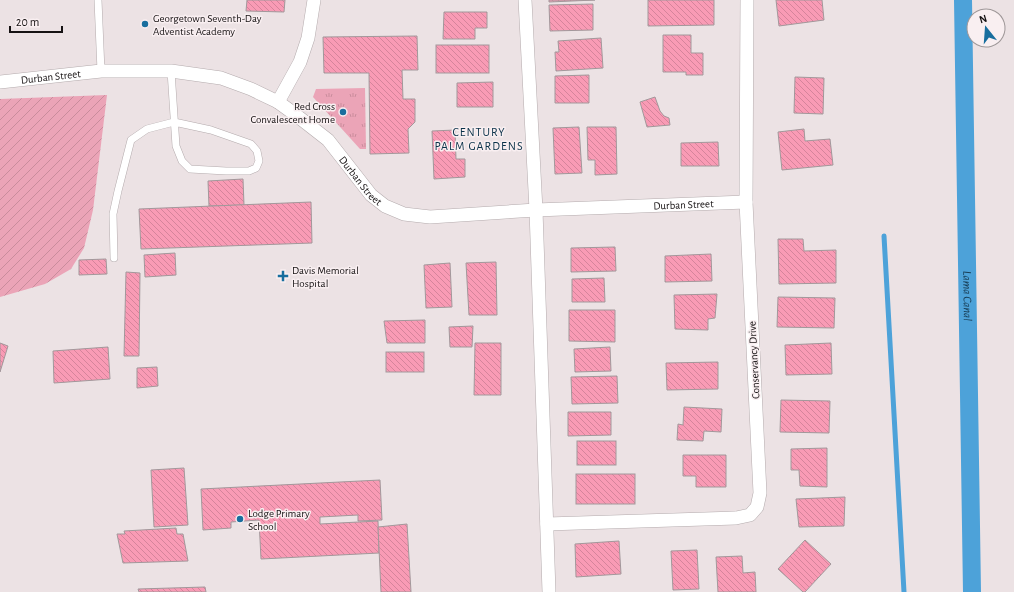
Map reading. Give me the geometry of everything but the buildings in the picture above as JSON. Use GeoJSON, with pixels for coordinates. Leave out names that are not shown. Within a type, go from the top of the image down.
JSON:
{"type":"FeatureCollection","features":[{"type":"Feature","properties":{"kind":"street"},"geometry":{"type":"LineString","coordinates":[[278,102],[300,62],[308,38],[314,0]]}},
{"type":"Feature","properties":{"kind":"street"},"geometry":{"type":"LineString","coordinates":[[525,0],[536,210],[550,592]]}},
{"type":"Feature","properties":{"kind":"street","name":"Conservancy Drive"},"geometry":{"type":"LineString","coordinates":[[547,524],[729,518],[750,515],[757,507],[760,493],[746,202],[747,0]]}},
{"type":"Feature","properties":{"kind":"street","name":"Durban Street"},"geometry":{"type":"LineString","coordinates":[[0,82],[101,71],[170,71],[221,78],[251,89],[278,102],[296,115],[328,140],[371,195],[385,206],[404,214],[430,217],[536,210],[746,202]]}},
{"type":"Feature","properties":{"kind":"lane"},"geometry":{"type":"LineString","coordinates":[[98,0],[101,71]]}},
{"type":"Feature","properties":{"kind":"lane"},"geometry":{"type":"LineString","coordinates":[[114,258],[113,214],[131,140],[147,130],[174,122],[211,130],[251,144],[257,151],[259,161],[256,168],[249,171],[226,171],[190,169],[182,161],[176,146],[174,122],[170,71]]}},
{"type":"Feature","properties":{"kind":"green space"},"geometry":{"type":"Polygon","coordinates":[[[365,88],[366,149],[360,149],[313,97],[316,89],[365,88]]]}},
{"type":"Feature","properties":{"kind":"green space"},"geometry":{"type":"Polygon","coordinates":[[[107,95],[93,210],[84,248],[71,269],[45,284],[0,297],[0,99],[107,95]]]}},
{"type":"Feature","properties":{"kind":"waterway","name":"Lama Canal"},"geometry":{"type":"LineString","coordinates":[[963,0],[972,592]]}},
{"type":"Feature","properties":{"kind":"waterway"},"geometry":{"type":"LineString","coordinates":[[884,236],[904,592]]}},
{"type":"Feature","properties":{"kind":"place","name":"Georgetown Seventh-Day Adventist Academy"},"geometry":{"type":"Point","coordinates":[145,24]}},
{"type":"Feature","properties":{"kind":"place","name":"Red Cross Convalescent Home"},"geometry":{"type":"Point","coordinates":[343,112]}},
{"type":"Feature","properties":{"kind":"place","name":"Davis Memorial Hospital"},"geometry":{"type":"Point","coordinates":[283,276]}},
{"type":"Feature","properties":{"kind":"place","name":"Lodge Primary School"},"geometry":{"type":"Point","coordinates":[240,519]}},
{"type":"Feature","properties":{"kind":"district","name":"CENTURY PALM GARDENS"},"geometry":{"type":"Point","coordinates":[479,139]}}]}
